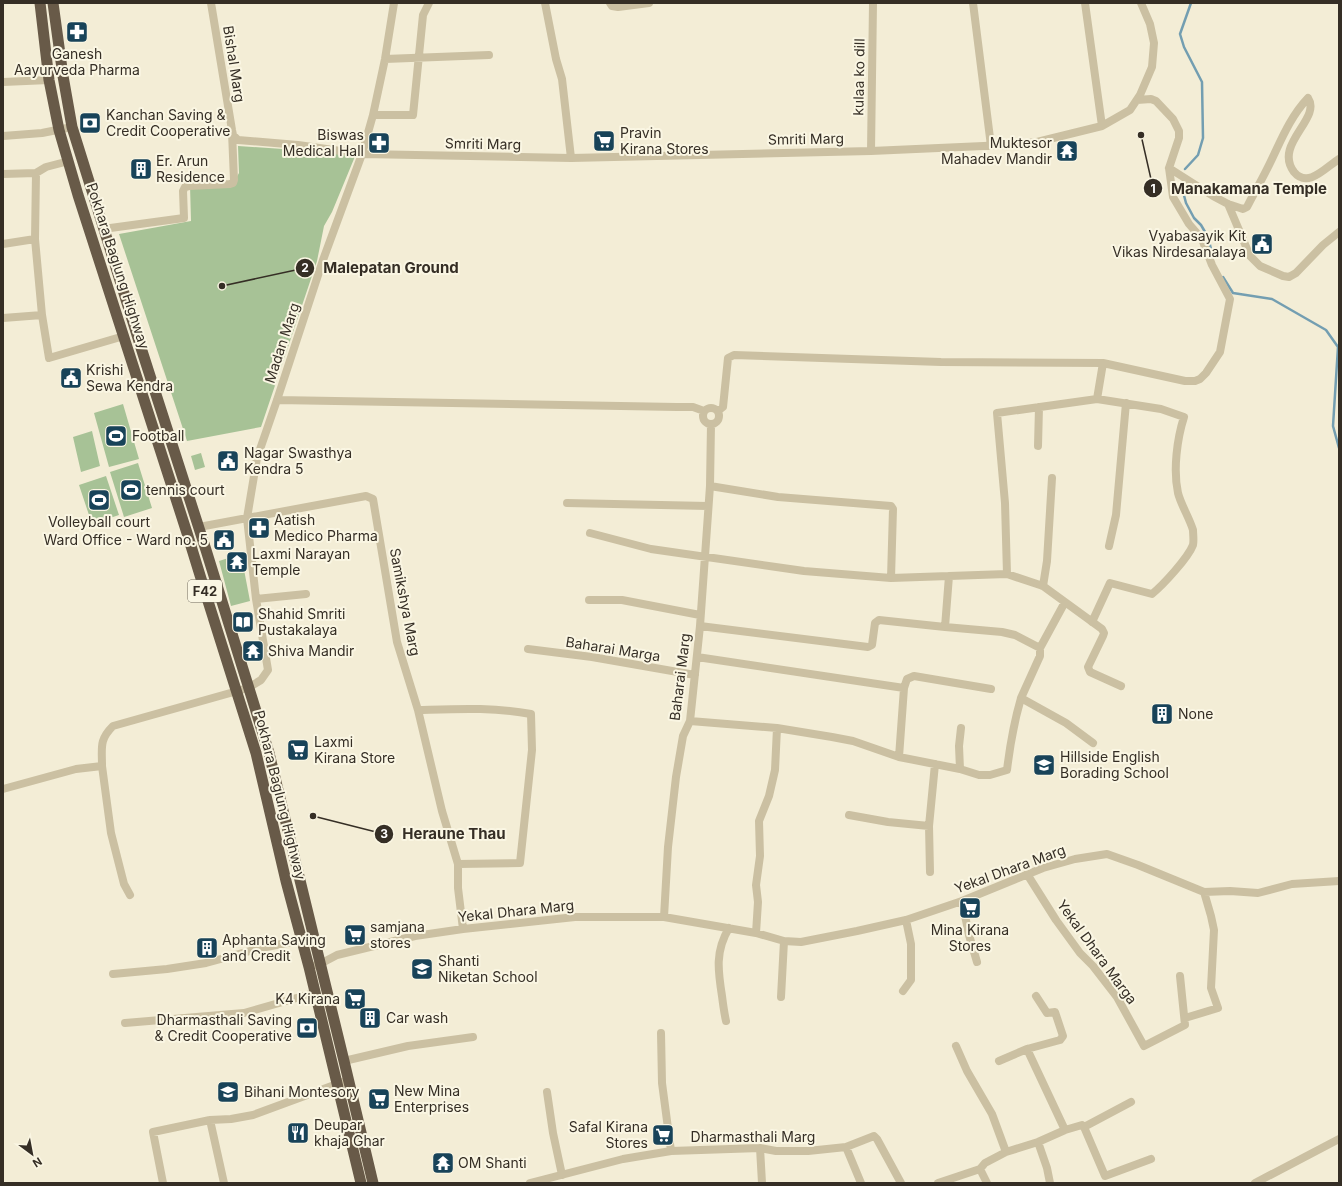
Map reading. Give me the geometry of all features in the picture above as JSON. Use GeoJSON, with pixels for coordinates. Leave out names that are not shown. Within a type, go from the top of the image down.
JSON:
{"type":"FeatureCollection","features":[{"type":"Feature","properties":{"kind":"highway","name":"Pokhara Baglung Highway"},"geometry":{"type":"LineString","coordinates":[[40,3],[49,80],[59,130],[78,195],[256,753],[286,881],[309,967],[314,993],[361,1183]]}},
{"type":"Feature","properties":{"kind":"highway","name":"Pokhara Baglung Highway"},"geometry":{"type":"LineString","coordinates":[[53,3],[62,70],[72,127],[103,229],[199,527],[270,760],[373,1183]]}},
{"type":"Feature","properties":{"kind":"street","name":"Bishal Marg"},"geometry":{"type":"LineString","coordinates":[[103,229],[184,218],[183,191],[185,187],[233,183],[232,130],[211,3]]}},
{"type":"Feature","properties":{"kind":"street","name":"Madan Marg"},"geometry":{"type":"LineString","coordinates":[[248,688],[261,680],[268,670],[256,599],[247,518],[257,458],[323,260],[362,154],[373,115],[385,59],[394,3]]}},
{"type":"Feature","properties":{"kind":"street"},"geometry":{"type":"LineString","coordinates":[[373,115],[413,115],[423,16],[429,3]]}},
{"type":"Feature","properties":{"kind":"street"},"geometry":{"type":"LineString","coordinates":[[545,3],[556,59],[562,78],[571,158]]}},
{"type":"Feature","properties":{"kind":"street"},"geometry":{"type":"LineString","coordinates":[[610,3],[612,6],[618,7],[649,3]]}},
{"type":"Feature","properties":{"kind":"street","name":"kulaa ko dill"},"geometry":{"type":"LineString","coordinates":[[871,151],[873,3]]}},
{"type":"Feature","properties":{"kind":"street"},"geometry":{"type":"LineString","coordinates":[[973,3],[991,146]]}},
{"type":"Feature","properties":{"kind":"street"},"geometry":{"type":"LineString","coordinates":[[1085,3],[1102,126]]}},
{"type":"Feature","properties":{"kind":"street","name":"Smriti Marg"},"geometry":{"type":"LineString","coordinates":[[232,130],[233,135],[238,140],[298,145],[362,154],[571,158],[871,151],[991,146],[1038,142],[1102,126],[1130,110],[1140,95],[1152,67],[1154,43],[1150,24],[1141,3]]}},
{"type":"Feature","properties":{"kind":"street"},"geometry":{"type":"LineString","coordinates":[[385,59],[489,54]]}},
{"type":"Feature","properties":{"kind":"street"},"geometry":{"type":"LineString","coordinates":[[3,82],[49,80]]}},
{"type":"Feature","properties":{"kind":"street"},"geometry":{"type":"LineString","coordinates":[[1169,168],[1194,186],[1228,204],[1243,209],[1247,207],[1289,124],[1298,109],[1308,98],[1311,103],[1311,108],[1309,114],[1294,138],[1289,155],[1290,164],[1296,174],[1301,178],[1308,179],[1315,176],[1339,159]]}},
{"type":"Feature","properties":{"kind":"street"},"geometry":{"type":"LineString","coordinates":[[718,411],[723,407],[728,358],[734,355],[941,362],[1103,363],[1190,382],[1200,379],[1206,373],[1220,352],[1230,299],[1212,265],[1202,239],[1189,224],[1174,197],[1169,168],[1179,138],[1179,132],[1173,119],[1156,100],[1137,100]]}},
{"type":"Feature","properties":{"kind":"street"},"geometry":{"type":"LineString","coordinates":[[3,136],[42,133],[72,127]]}},
{"type":"Feature","properties":{"kind":"street"},"geometry":{"type":"LineString","coordinates":[[3,174],[36,173],[46,167],[68,161]]}},
{"type":"Feature","properties":{"kind":"street"},"geometry":{"type":"LineString","coordinates":[[36,173],[35,239],[42,315],[49,358],[124,336]]}},
{"type":"Feature","properties":{"kind":"street"},"geometry":{"type":"LineString","coordinates":[[1228,204],[1250,256],[1260,266],[1283,276],[1289,277],[1296,273],[1323,245],[1339,232]]}},
{"type":"Feature","properties":{"kind":"street"},"geometry":{"type":"LineString","coordinates":[[3,244],[35,239]]}},
{"type":"Feature","properties":{"kind":"street"},"geometry":{"type":"LineString","coordinates":[[3,318],[42,315]]}},
{"type":"Feature","properties":{"kind":"street"},"geometry":{"type":"LineString","coordinates":[[1097,399],[1103,363]]}},
{"type":"Feature","properties":{"kind":"street"},"geometry":{"type":"LineString","coordinates":[[1007,574],[1005,503],[997,413],[1097,399],[1161,409],[1184,417],[1181,428],[1176,474],[1178,494],[1193,530],[1193,544],[1187,555],[1161,587],[1152,594],[1110,583],[1092,622]]}},
{"type":"Feature","properties":{"kind":"street"},"geometry":{"type":"LineString","coordinates":[[277,400],[677,407],[693,408],[704,411]]}},
{"type":"Feature","properties":{"kind":"street"},"geometry":{"type":"LineString","coordinates":[[1109,546],[1116,515],[1126,403]]}},
{"type":"Feature","properties":{"kind":"street"},"geometry":{"type":"LineString","coordinates":[[1038,446],[1039,406]]}},
{"type":"Feature","properties":{"kind":"street"},"geometry":{"type":"LineString","coordinates":[[711,407],[718,411],[719,418],[716,422],[711,424],[704,421],[702,416],[704,411],[711,407]]}},
{"type":"Feature","properties":{"kind":"street","name":"Baharai Marg"},"geometry":{"type":"LineString","coordinates":[[664,917],[668,847],[676,776],[683,736],[690,721],[700,626],[710,486],[711,424]]}},
{"type":"Feature","properties":{"kind":"street"},"geometry":{"type":"LineString","coordinates":[[1043,586],[1047,561],[1052,478]]}},
{"type":"Feature","properties":{"kind":"street"},"geometry":{"type":"LineString","coordinates":[[710,486],[778,497],[891,506],[893,509],[891,578]]}},
{"type":"Feature","properties":{"kind":"street","name":"Samikshya Marg"},"geometry":{"type":"LineString","coordinates":[[199,527],[366,496],[373,499],[397,642],[418,710],[442,811],[458,864],[458,888],[463,929]]}},
{"type":"Feature","properties":{"kind":"street"},"geometry":{"type":"LineString","coordinates":[[567,503],[708,506]]}},
{"type":"Feature","properties":{"kind":"street"},"geometry":{"type":"LineString","coordinates":[[590,533],[651,549],[804,571],[891,578],[1007,574],[1043,586],[1102,629],[1104,633],[1088,667],[1090,672],[1121,686]]}},
{"type":"Feature","properties":{"kind":"street"},"geometry":{"type":"LineString","coordinates":[[945,628],[949,576]]}},
{"type":"Feature","properties":{"kind":"street"},"geometry":{"type":"LineString","coordinates":[[256,599],[306,594]]}},
{"type":"Feature","properties":{"kind":"street"},"geometry":{"type":"LineString","coordinates":[[589,600],[622,600],[700,615]]}},
{"type":"Feature","properties":{"kind":"street"},"geometry":{"type":"LineString","coordinates":[[690,721],[777,728],[853,741],[899,757],[960,769],[979,775],[990,775],[1007,770],[1009,749],[1021,698],[1040,656],[1040,648],[1065,602]]}},
{"type":"Feature","properties":{"kind":"street"},"geometry":{"type":"LineString","coordinates":[[700,626],[868,647],[872,645],[875,623],[879,620],[945,628],[1002,632],[1015,635],[1040,648]]}},
{"type":"Feature","properties":{"kind":"street","name":"Baharai Marga"},"geometry":{"type":"LineString","coordinates":[[528,649],[592,657],[695,675]]}},
{"type":"Feature","properties":{"kind":"street"},"geometry":{"type":"LineString","coordinates":[[697,657],[904,688]]}},
{"type":"Feature","properties":{"kind":"street"},"geometry":{"type":"LineString","coordinates":[[899,757],[904,688],[907,679],[914,676],[991,689]]}},
{"type":"Feature","properties":{"kind":"street"},"geometry":{"type":"LineString","coordinates":[[130,895],[124,884],[111,834],[102,766],[102,741],[107,732],[113,726],[248,688]]}},
{"type":"Feature","properties":{"kind":"street"},"geometry":{"type":"LineString","coordinates":[[1021,698],[1066,723],[1093,743]]}},
{"type":"Feature","properties":{"kind":"street"},"geometry":{"type":"LineString","coordinates":[[418,710],[489,709],[511,710],[531,714],[532,750],[520,863],[458,864]]}},
{"type":"Feature","properties":{"kind":"street"},"geometry":{"type":"LineString","coordinates":[[756,933],[758,902],[756,885],[760,856],[759,821],[769,796],[774,774],[777,728]]}},
{"type":"Feature","properties":{"kind":"street"},"geometry":{"type":"LineString","coordinates":[[960,769],[959,746],[961,728]]}},
{"type":"Feature","properties":{"kind":"street"},"geometry":{"type":"LineString","coordinates":[[930,872],[929,826],[935,764]]}},
{"type":"Feature","properties":{"kind":"street"},"geometry":{"type":"LineString","coordinates":[[3,789],[76,769],[102,766]]}},
{"type":"Feature","properties":{"kind":"street"},"geometry":{"type":"LineString","coordinates":[[849,815],[888,822],[929,826]]}},
{"type":"Feature","properties":{"kind":"street","name":"Yekal Dhara Marg"},"geometry":{"type":"LineString","coordinates":[[309,967],[320,964],[337,955],[415,936],[463,929],[576,917],[664,917],[756,933],[784,941],[801,942],[906,920],[962,901],[1027,874],[1074,859],[1107,854],[1204,892]]}},
{"type":"Feature","properties":{"kind":"street","name":"Yekal Dhara Marga"},"geometry":{"type":"LineString","coordinates":[[1027,874],[1056,920],[1080,953],[1093,966],[1117,998],[1144,1046],[1185,1025],[1185,1018]]}},
{"type":"Feature","properties":{"kind":"street"},"geometry":{"type":"LineString","coordinates":[[1180,976],[1185,1018],[1218,1008],[1211,988],[1214,930],[1212,916],[1204,892],[1230,891],[1258,893],[1292,884],[1339,881]]}},
{"type":"Feature","properties":{"kind":"street"},"geometry":{"type":"LineString","coordinates":[[962,901],[969,935],[977,962]]}},
{"type":"Feature","properties":{"kind":"street"},"geometry":{"type":"LineString","coordinates":[[903,991],[911,980],[911,944],[906,920]]}},
{"type":"Feature","properties":{"kind":"street"},"geometry":{"type":"LineString","coordinates":[[726,1020],[719,980],[719,957],[722,944],[729,928]]}},
{"type":"Feature","properties":{"kind":"street"},"geometry":{"type":"LineString","coordinates":[[113,974],[167,969],[206,963],[261,948],[302,940]]}},
{"type":"Feature","properties":{"kind":"street"},"geometry":{"type":"LineString","coordinates":[[781,997],[784,941]]}},
{"type":"Feature","properties":{"kind":"street"},"geometry":{"type":"LineString","coordinates":[[125,1023],[244,1013],[314,993]]}},
{"type":"Feature","properties":{"kind":"street"},"geometry":{"type":"LineString","coordinates":[[998,1061],[1027,1049],[1060,1040],[1062,1036],[1054,1012],[1047,1013],[1036,996]]}},
{"type":"Feature","properties":{"kind":"street"},"geometry":{"type":"LineString","coordinates":[[661,1033],[662,1083],[671,1151]]}},
{"type":"Feature","properties":{"kind":"street"},"geometry":{"type":"LineString","coordinates":[[344,1061],[408,1046],[473,1037]]}},
{"type":"Feature","properties":{"kind":"street"},"geometry":{"type":"LineString","coordinates":[[956,1046],[967,1071],[992,1114],[1006,1152]]}},
{"type":"Feature","properties":{"kind":"street"},"geometry":{"type":"LineString","coordinates":[[1027,1049],[1065,1130]]}},
{"type":"Feature","properties":{"kind":"street"},"geometry":{"type":"LineString","coordinates":[[163,1183],[153,1132],[210,1120],[231,1119],[253,1115],[336,1083],[348,1080]]}},
{"type":"Feature","properties":{"kind":"street"},"geometry":{"type":"LineString","coordinates":[[547,1092],[553,1134],[562,1175]]}},
{"type":"Feature","properties":{"kind":"street"},"geometry":{"type":"LineString","coordinates":[[938,1183],[980,1169],[985,1163],[1006,1152],[1038,1142],[1065,1130],[1082,1126],[1084,1127],[1131,1102]]}},
{"type":"Feature","properties":{"kind":"street"},"geometry":{"type":"LineString","coordinates":[[210,1120],[224,1183]]}},
{"type":"Feature","properties":{"kind":"street"},"geometry":{"type":"LineString","coordinates":[[1084,1127],[1105,1176],[1151,1159]]}},
{"type":"Feature","properties":{"kind":"street","name":"Dharmasthali Marg"},"geometry":{"type":"LineString","coordinates":[[530,1183],[623,1159],[671,1151],[760,1148],[776,1151],[808,1151],[846,1147],[874,1136],[901,1183]]}},
{"type":"Feature","properties":{"kind":"street"},"geometry":{"type":"LineString","coordinates":[[1255,1183],[1339,1138]]}},
{"type":"Feature","properties":{"kind":"street"},"geometry":{"type":"LineString","coordinates":[[1038,1142],[1046,1162],[1050,1183]]}},
{"type":"Feature","properties":{"kind":"street"},"geometry":{"type":"LineString","coordinates":[[846,1147],[861,1183]]}},
{"type":"Feature","properties":{"kind":"street"},"geometry":{"type":"LineString","coordinates":[[760,1148],[762,1183]]}},
{"type":"Feature","properties":{"kind":"street"},"geometry":{"type":"LineString","coordinates":[[980,1169],[987,1183]]}},
{"type":"Feature","properties":{"kind":"green space"},"geometry":{"type":"Polygon","coordinates":[[[238,146],[356,154],[332,212],[324,226],[317,261],[261,427],[187,441],[119,234],[191,221],[190,185],[234,182],[239,173],[238,146]]]}},
{"type":"Feature","properties":{"kind":"green space","name":"Football"},"geometry":{"type":"Polygon","coordinates":[[[123,404],[139,459],[109,467],[94,413],[123,404]]]}},
{"type":"Feature","properties":{"kind":"green space"},"geometry":{"type":"Polygon","coordinates":[[[92,431],[100,466],[81,472],[73,437],[92,431]]]}},
{"type":"Feature","properties":{"kind":"green space"},"geometry":{"type":"Polygon","coordinates":[[[201,453],[205,467],[195,470],[191,456],[201,453]]]}},
{"type":"Feature","properties":{"kind":"green space","name":"tennis court"},"geometry":{"type":"Polygon","coordinates":[[[138,463],[152,508],[124,517],[110,472],[138,463]]]}},
{"type":"Feature","properties":{"kind":"green space","name":"Volleyball court"},"geometry":{"type":"Polygon","coordinates":[[[106,476],[119,515],[92,524],[79,485],[106,476]]]}},
{"type":"Feature","properties":{"kind":"green space"},"geometry":{"type":"Polygon","coordinates":[[[241,554],[250,601],[231,606],[219,561],[241,554]]]}},
{"type":"Feature","properties":{"kind":"waterway"},"geometry":{"type":"LineString","coordinates":[[1185,169],[1198,155],[1203,138],[1202,82],[1184,47],[1180,34],[1191,3]]}},
{"type":"Feature","properties":{"kind":"waterway"},"geometry":{"type":"LineString","coordinates":[[1181,184],[1186,203],[1194,218],[1201,225],[1208,237],[1213,257]]}},
{"type":"Feature","properties":{"kind":"waterway"},"geometry":{"type":"LineString","coordinates":[[1223,277],[1233,293],[1272,299],[1326,330],[1338,347],[1333,426],[1339,448]]}},
{"type":"Feature","properties":{"kind":"place","name":"Ganesh Aayurveda Pharma"},"geometry":{"type":"Point","coordinates":[77,32]}},
{"type":"Feature","properties":{"kind":"place","name":"Kanchan Saving & Credit Cooperative"},"geometry":{"type":"Point","coordinates":[90,123]}},
{"type":"Feature","properties":{"kind":"place","name":"Manakamana Temple"},"geometry":{"type":"Point","coordinates":[1141,135]}},
{"type":"Feature","properties":{"kind":"place","name":"Pravin Kirana Stores"},"geometry":{"type":"Point","coordinates":[604,141]}},
{"type":"Feature","properties":{"kind":"place","name":"Biswas Medical Hall"},"geometry":{"type":"Point","coordinates":[379,143]}},
{"type":"Feature","properties":{"kind":"place","name":"Muktesor Mahadev Mandir"},"geometry":{"type":"Point","coordinates":[1067,151]}},
{"type":"Feature","properties":{"kind":"place","name":"Er. Arun Residence"},"geometry":{"type":"Point","coordinates":[141,169]}},
{"type":"Feature","properties":{"kind":"place","name":"Vyabasayik Kit Vikas Nirdesanalaya"},"geometry":{"type":"Point","coordinates":[1262,244]}},
{"type":"Feature","properties":{"kind":"place","name":"Malepatan Ground"},"geometry":{"type":"Point","coordinates":[222,286]}},
{"type":"Feature","properties":{"kind":"place","name":"Krishi Sewa Kendra"},"geometry":{"type":"Point","coordinates":[71,378]}},
{"type":"Feature","properties":{"kind":"place","name":"Football"},"geometry":{"type":"Point","coordinates":[116,436]}},
{"type":"Feature","properties":{"kind":"place","name":"Nagar Swasthya Kendra 5"},"geometry":{"type":"Point","coordinates":[228,461]}},
{"type":"Feature","properties":{"kind":"place","name":"tennis court"},"geometry":{"type":"Point","coordinates":[131,490]}},
{"type":"Feature","properties":{"kind":"place","name":"Volleyball court"},"geometry":{"type":"Point","coordinates":[99,500]}},
{"type":"Feature","properties":{"kind":"place","name":"Aatish Medico Pharma"},"geometry":{"type":"Point","coordinates":[259,528]}},
{"type":"Feature","properties":{"kind":"place","name":"Ward Office - Ward no. 5"},"geometry":{"type":"Point","coordinates":[224,540]}},
{"type":"Feature","properties":{"kind":"place","name":"Laxmi Narayan Temple"},"geometry":{"type":"Point","coordinates":[237,562]}},
{"type":"Feature","properties":{"kind":"place","name":"Shahid Smriti Pustakalaya"},"geometry":{"type":"Point","coordinates":[243,622]}},
{"type":"Feature","properties":{"kind":"place","name":"Shiva Mandir"},"geometry":{"type":"Point","coordinates":[253,651]}},
{"type":"Feature","properties":{"kind":"place","name":"None"},"geometry":{"type":"Point","coordinates":[1162,714]}},
{"type":"Feature","properties":{"kind":"place","name":"Laxmi Kirana Store"},"geometry":{"type":"Point","coordinates":[298,750]}},
{"type":"Feature","properties":{"kind":"place","name":"Hillside English Borading School"},"geometry":{"type":"Point","coordinates":[1044,765]}},
{"type":"Feature","properties":{"kind":"place","name":"Heraune Thau"},"geometry":{"type":"Point","coordinates":[313,816]}},
{"type":"Feature","properties":{"kind":"place","name":"Mina Kirana Stores"},"geometry":{"type":"Point","coordinates":[970,908]}},
{"type":"Feature","properties":{"kind":"place","name":"samjana stores"},"geometry":{"type":"Point","coordinates":[355,935]}},
{"type":"Feature","properties":{"kind":"place","name":"Aphanta Saving and Credit"},"geometry":{"type":"Point","coordinates":[207,948]}},
{"type":"Feature","properties":{"kind":"place","name":"Shanti Niketan School"},"geometry":{"type":"Point","coordinates":[422,969]}},
{"type":"Feature","properties":{"kind":"place","name":"K4 Kirana"},"geometry":{"type":"Point","coordinates":[355,999]}},
{"type":"Feature","properties":{"kind":"place","name":"Car wash"},"geometry":{"type":"Point","coordinates":[370,1018]}},
{"type":"Feature","properties":{"kind":"place","name":"Dharmasthali Saving & Credit Cooperative"},"geometry":{"type":"Point","coordinates":[307,1028]}},
{"type":"Feature","properties":{"kind":"place","name":"Bihani Montesory"},"geometry":{"type":"Point","coordinates":[228,1092]}},
{"type":"Feature","properties":{"kind":"place","name":"New Mina Enterprises"},"geometry":{"type":"Point","coordinates":[379,1099]}},
{"type":"Feature","properties":{"kind":"place","name":"Deupar khaja Ghar"},"geometry":{"type":"Point","coordinates":[298,1133]}},
{"type":"Feature","properties":{"kind":"place","name":"Safal Kirana Stores"},"geometry":{"type":"Point","coordinates":[663,1135]}},
{"type":"Feature","properties":{"kind":"place","name":"OM Shanti"},"geometry":{"type":"Point","coordinates":[443,1163]}}]}
